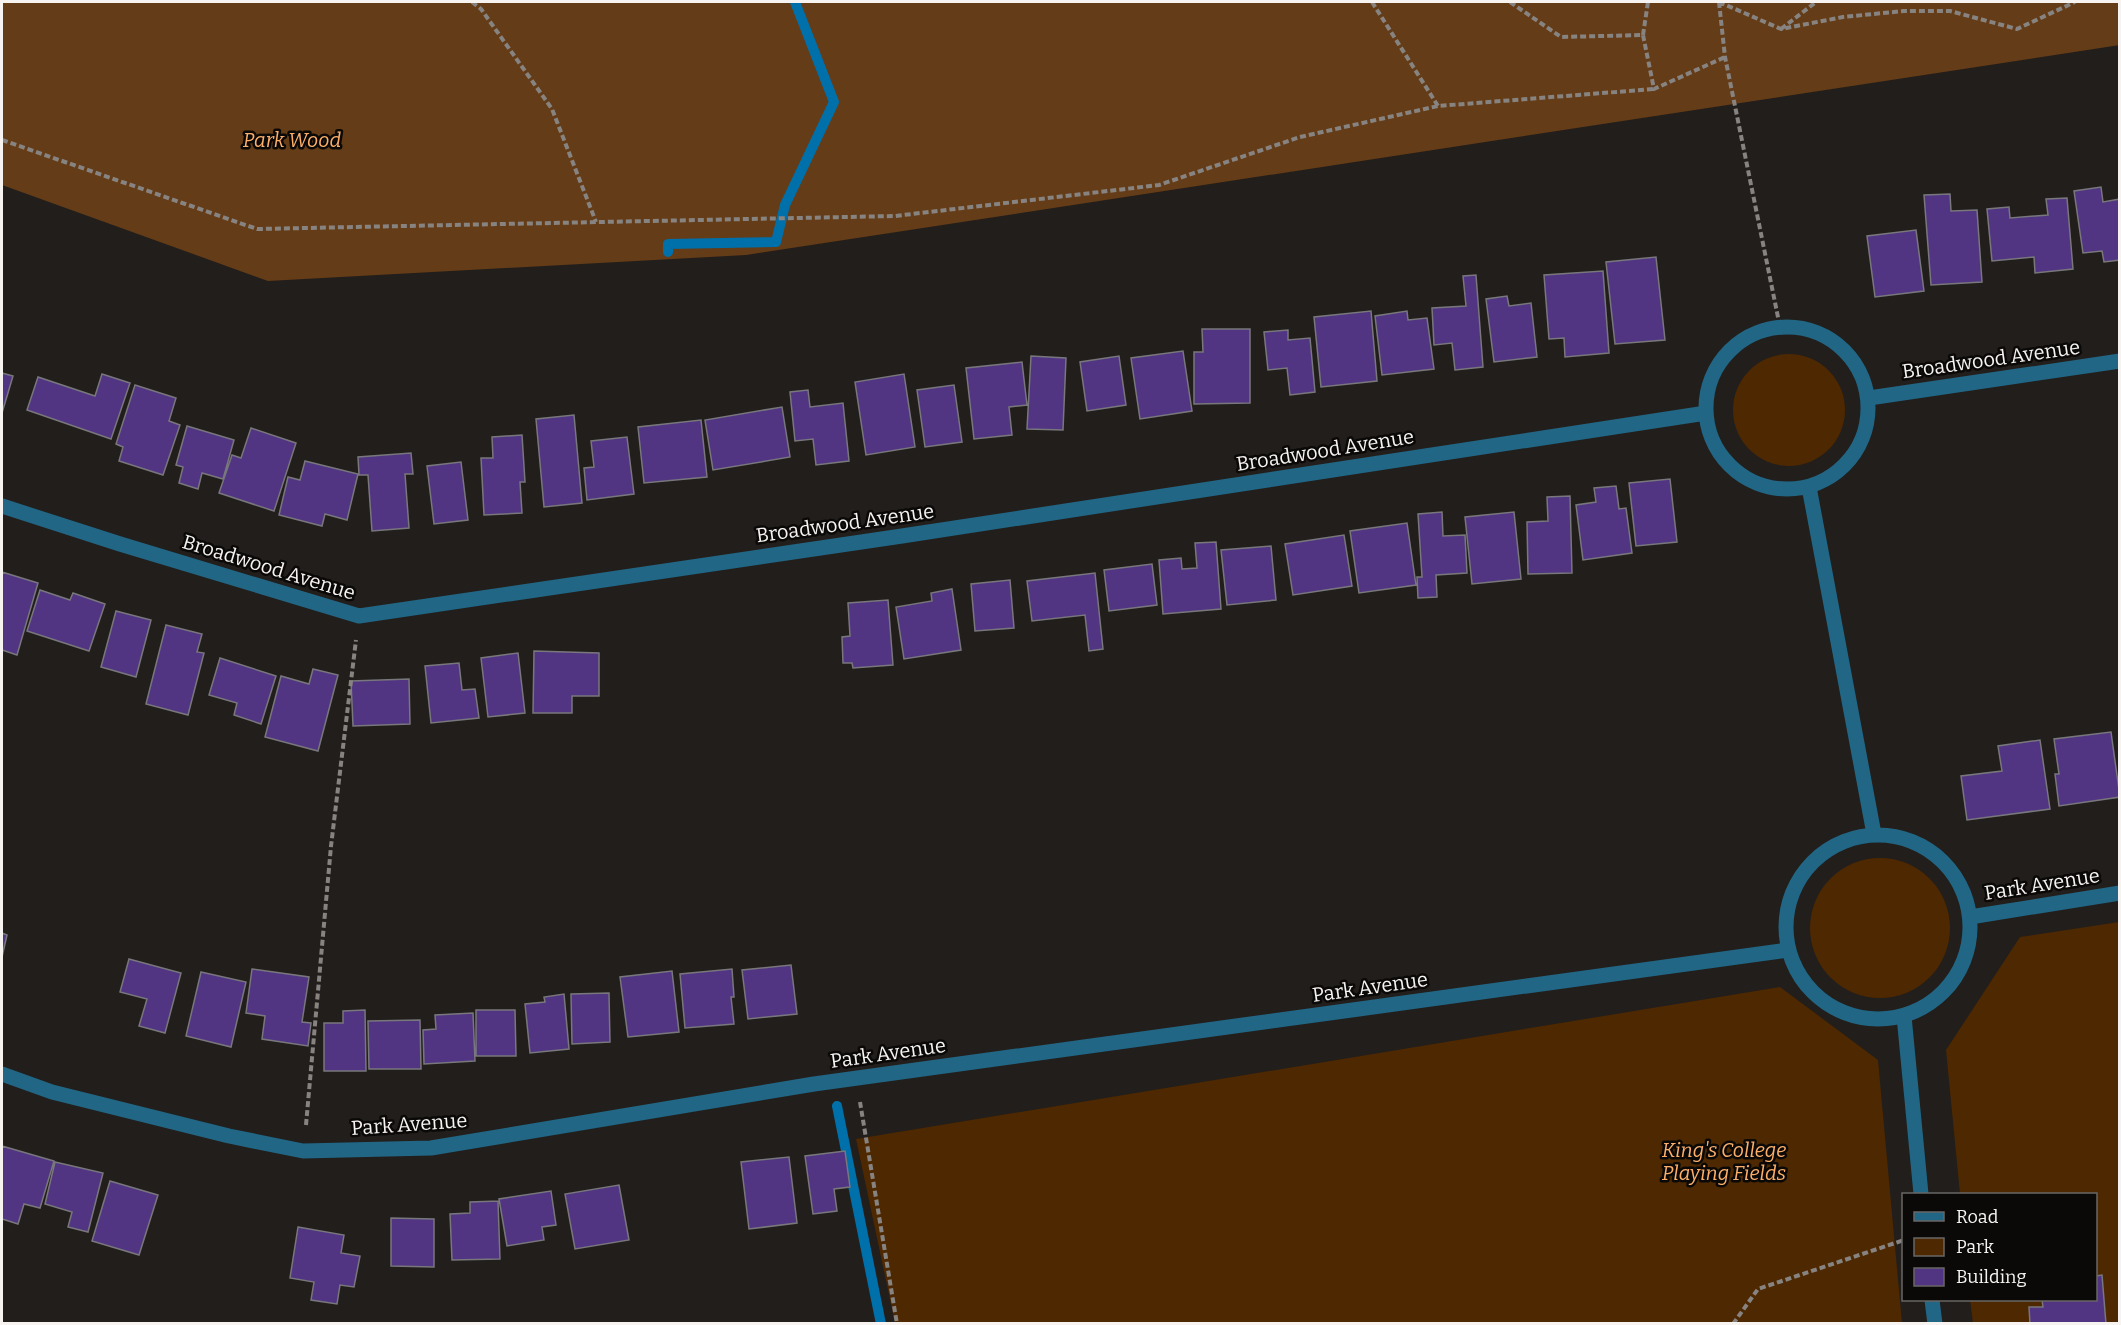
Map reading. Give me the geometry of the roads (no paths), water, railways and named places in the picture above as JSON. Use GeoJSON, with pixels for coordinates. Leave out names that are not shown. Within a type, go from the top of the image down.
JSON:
{"type":"FeatureCollection","features":[{"type":"Feature","properties":{"kind":"street"},"geometry":{"type":"LineString","coordinates":[[1780,327],[1811,330],[1835,342],[1855,362],[1869,398],[1868,426],[1854,456],[1834,476],[1809,487],[1781,490],[1750,481],[1727,464],[1712,440],[1706,413],[1708,385],[1727,353],[1750,335],[1780,327]]}},
{"type":"Feature","properties":{"kind":"street","name":"Broadwood Avenue"},"geometry":{"type":"LineString","coordinates":[[1869,398],[2120,361]]}},
{"type":"Feature","properties":{"kind":"street","name":"Broadwood Avenue"},"geometry":{"type":"LineString","coordinates":[[2,506],[359,616],[891,538],[1706,413]]}},
{"type":"Feature","properties":{"kind":"street"},"geometry":{"type":"LineString","coordinates":[[1809,487],[1874,834]]}},
{"type":"Feature","properties":{"kind":"street"},"geometry":{"type":"LineString","coordinates":[[1874,834],[1902,837],[1927,848],[1948,866],[1963,890],[1970,917],[1968,949],[1956,979],[1933,1002],[1904,1016],[1875,1020],[1846,1014],[1820,999],[1800,977],[1788,950],[1785,922],[1791,896],[1803,872],[1823,853],[1839,844],[1874,834]]}},
{"type":"Feature","properties":{"kind":"street","name":"Park Avenue"},"geometry":{"type":"LineString","coordinates":[[1970,917],[2120,893]]}},
{"type":"Feature","properties":{"kind":"street","name":"Park Avenue"},"geometry":{"type":"LineString","coordinates":[[2,1074],[63,1095],[229,1136],[303,1151],[430,1148],[856,1079],[1788,950]]}},
{"type":"Feature","properties":{"kind":"street"},"geometry":{"type":"LineString","coordinates":[[1904,1016],[1921,1193]]}},
{"type":"Feature","properties":{"kind":"street"},"geometry":{"type":"LineString","coordinates":[[1932,1301],[1935,1323]]}},
{"type":"Feature","properties":{"kind":"waterway"},"geometry":{"type":"LineString","coordinates":[[668,252],[668,244],[776,242],[785,205],[834,102],[795,2]]}},
{"type":"Feature","properties":{"kind":"waterway"},"geometry":{"type":"LineString","coordinates":[[837,1106],[881,1324]]}},
{"type":"Feature","properties":{"kind":"park label","name":"Park Wood"},"geometry":{"type":"Point","coordinates":[292,140]}},
{"type":"Feature","properties":{"kind":"park label","name":"King's College Playing Fields"},"geometry":{"type":"Point","coordinates":[1724,1162]}}]}
